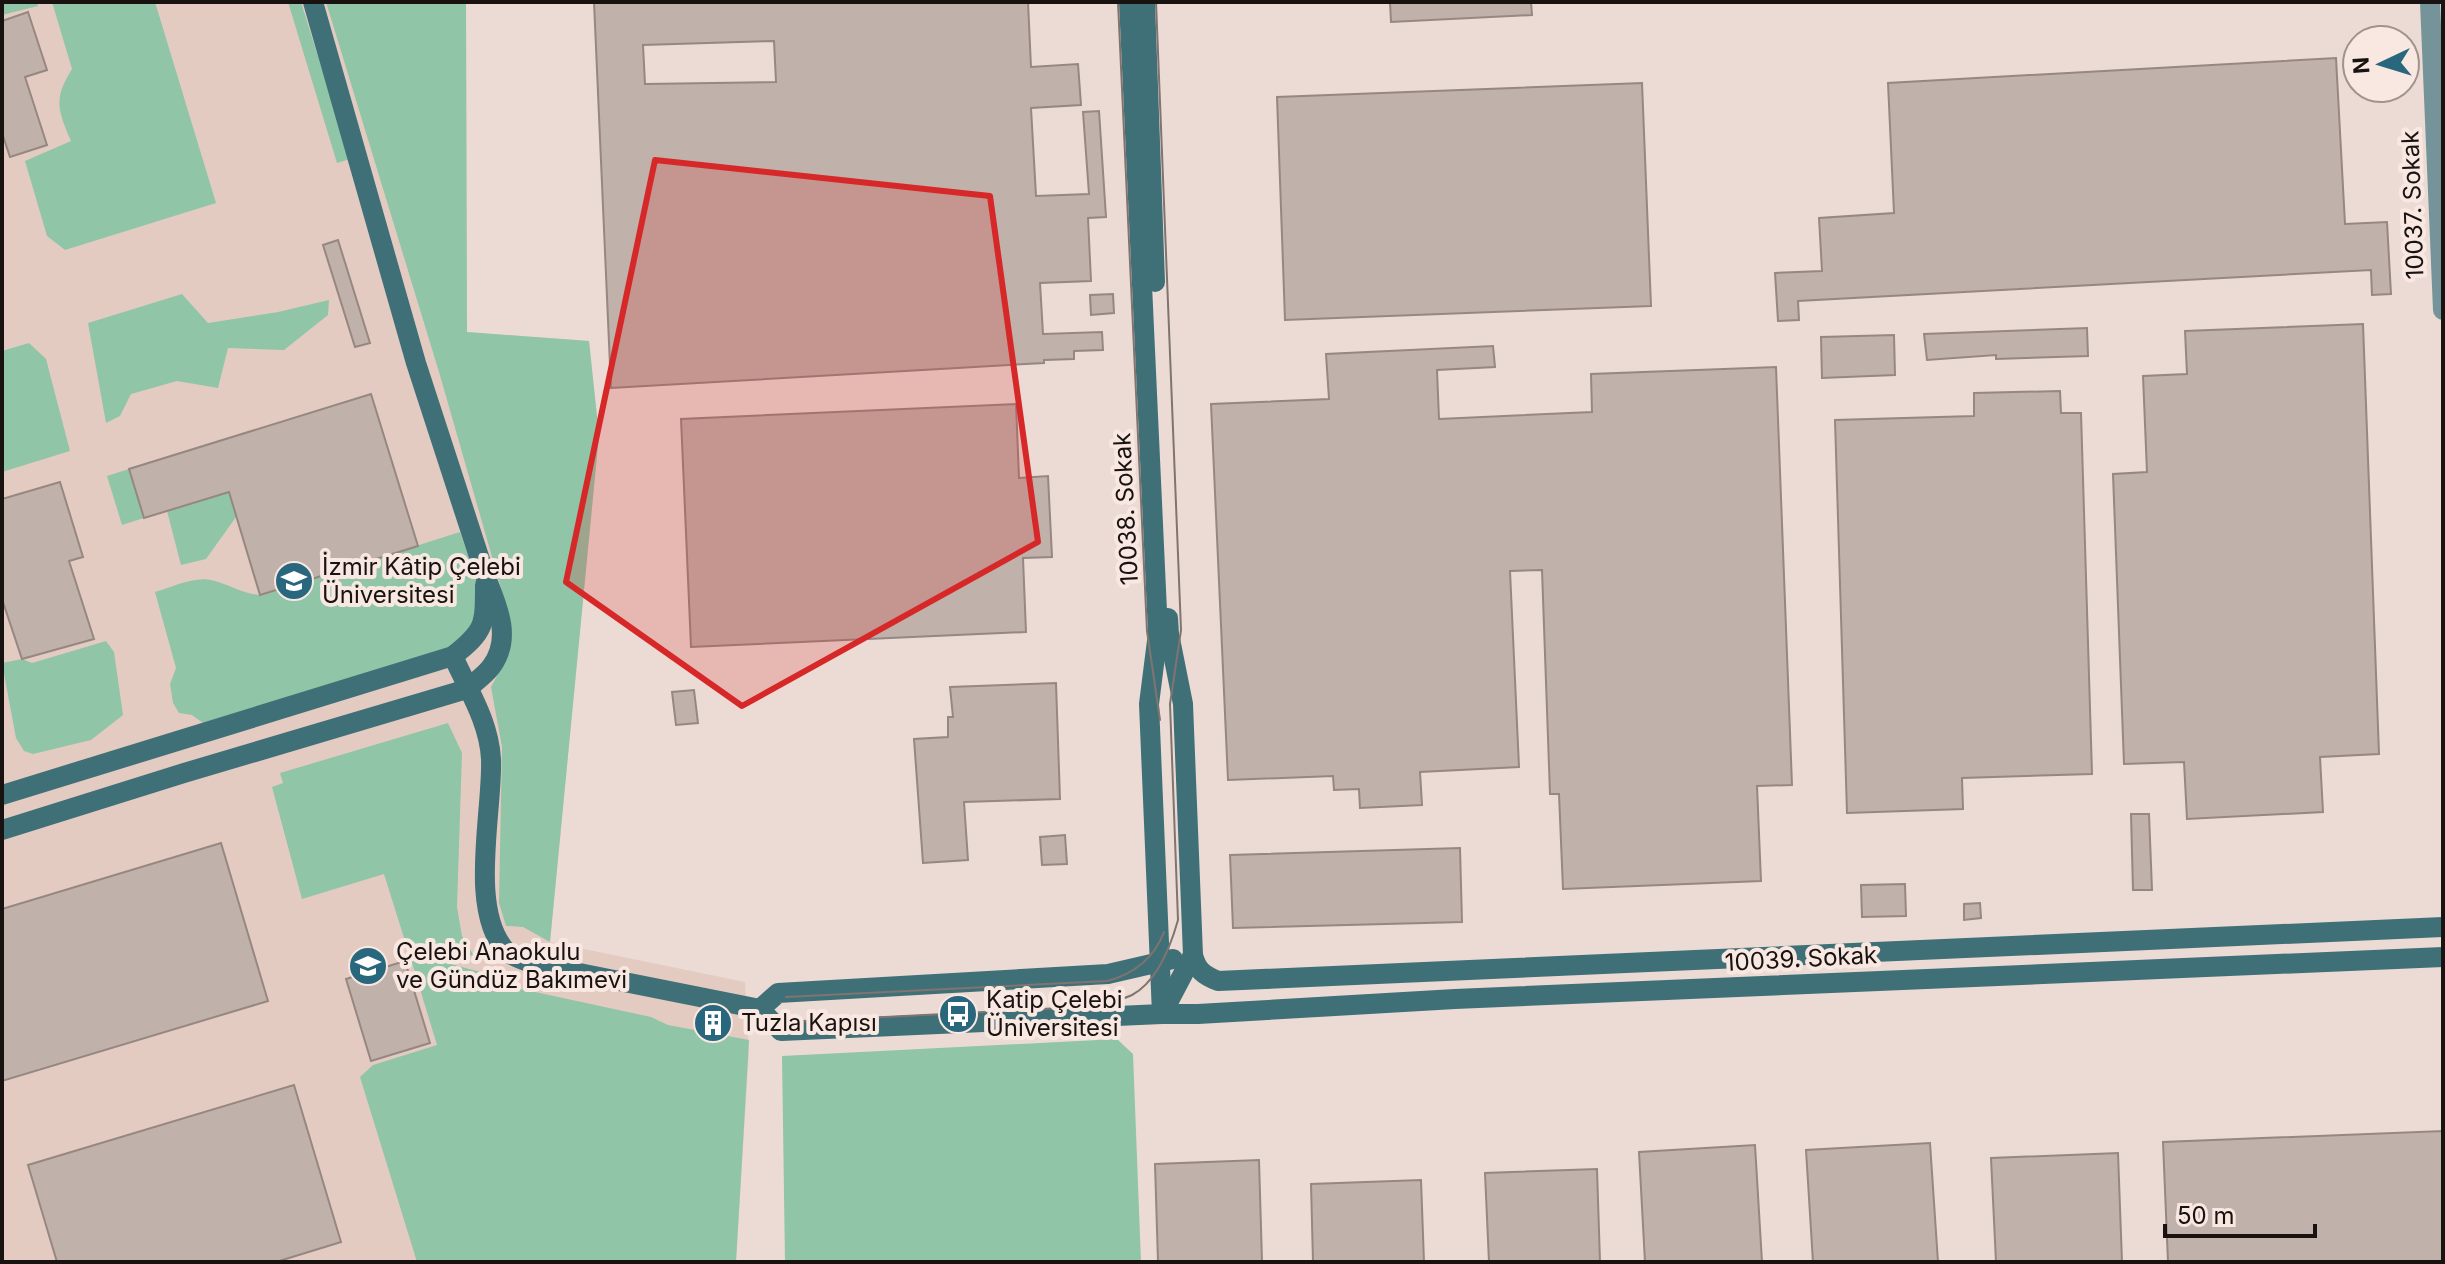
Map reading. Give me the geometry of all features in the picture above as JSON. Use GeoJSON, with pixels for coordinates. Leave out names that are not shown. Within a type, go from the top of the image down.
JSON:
{"type":"FeatureCollection","features":[{"type":"Feature","properties":{"kind":"street"},"geometry":{"type":"LineString","coordinates":[[2,830],[467,689],[491,668],[501,648],[503,632],[499,609],[416,363],[313,2]]}},
{"type":"Feature","properties":{"kind":"street","name":"10038. Sokak"},"geometry":{"type":"LineString","coordinates":[[1129,2],[1158,633],[1149,704],[1162,1014]]}},
{"type":"Feature","properties":{"kind":"street","name":"10038. Sokak"},"geometry":{"type":"LineString","coordinates":[[1145,2],[1169,634],[1183,704],[1193,955]]}},
{"type":"Feature","properties":{"kind":"street","name":"10037. Sokak"},"geometry":{"type":"LineString","coordinates":[[2430,2],[2443,310]]}},
{"type":"Feature","properties":{"kind":"street"},"geometry":{"type":"LineString","coordinates":[[2,795],[453,656],[477,635],[484,623],[485,575]]}},
{"type":"Feature","properties":{"kind":"street"},"geometry":{"type":"LineString","coordinates":[[453,656],[484,719],[491,758],[486,891],[491,926],[507,953],[534,964],[760,1009],[778,993],[1108,974],[1193,955]]}},
{"type":"Feature","properties":{"kind":"street","name":"10039. Sokak"},"geometry":{"type":"LineString","coordinates":[[1193,955],[1203,975],[1218,981],[2443,927]]}},
{"type":"Feature","properties":{"kind":"street"},"geometry":{"type":"LineString","coordinates":[[1162,1014],[1193,955]]}},
{"type":"Feature","properties":{"kind":"street","name":"10039. Sokak"},"geometry":{"type":"LineString","coordinates":[[760,1009],[781,1031],[2443,957]]}},
{"type":"Feature","properties":{"kind":"highlighted area"},"geometry":{"type":"Polygon","coordinates":[[[655,160],[990,196],[1038,542],[742,706],[566,582],[655,160]]]}},
{"type":"Feature","properties":{"kind":"shaded area","name":"İzmir Kâtip Çelebi Üniversitesi"},"geometry":{"type":"Polygon","coordinates":[[[2,2],[466,2],[467,332],[589,341],[599,435],[550,942],[745,982],[749,1052],[736,1262],[2,1262],[2,2]]]}},
{"type":"Feature","properties":{"kind":"green space"},"geometry":{"type":"Polygon","coordinates":[[[2,2],[37,2],[38,6],[2,15],[2,2]]]}},
{"type":"Feature","properties":{"kind":"green space"},"geometry":{"type":"Polygon","coordinates":[[[52,2],[155,2],[216,203],[65,250],[47,236],[25,161],[71,141],[63,121],[60,97],[72,69],[52,2]]]}},
{"type":"Feature","properties":{"kind":"green space"},"geometry":{"type":"Polygon","coordinates":[[[288,2],[301,2],[350,159],[337,163],[288,2]]]}},
{"type":"Feature","properties":{"kind":"green space"},"geometry":{"type":"Polygon","coordinates":[[[326,2],[466,2],[467,332],[589,341],[599,435],[550,942],[523,927],[506,926],[499,903],[502,747],[491,687],[510,652],[511,623],[439,372],[326,2]]]}},
{"type":"Feature","properties":{"kind":"green space"},"geometry":{"type":"Polygon","coordinates":[[[182,294],[208,323],[329,300],[328,315],[284,350],[228,348],[218,388],[177,381],[131,394],[120,416],[106,423],[88,323],[182,294]]]}},
{"type":"Feature","properties":{"kind":"green space"},"geometry":{"type":"Polygon","coordinates":[[[29,343],[46,359],[70,451],[2,472],[2,351],[29,343]]]}},
{"type":"Feature","properties":{"kind":"green space"},"geometry":{"type":"Polygon","coordinates":[[[129,469],[144,518],[122,525],[107,476],[129,469]]]}},
{"type":"Feature","properties":{"kind":"green space"},"geometry":{"type":"Polygon","coordinates":[[[229,492],[236,517],[206,559],[181,565],[167,511],[229,492]]]}},
{"type":"Feature","properties":{"kind":"green space"},"geometry":{"type":"Polygon","coordinates":[[[460,532],[473,568],[479,606],[471,630],[451,647],[203,723],[192,715],[179,713],[173,703],[170,684],[176,668],[155,592],[204,579],[261,595],[460,532]]]}},
{"type":"Feature","properties":{"kind":"green space"},"geometry":{"type":"Polygon","coordinates":[[[106,641],[114,652],[123,715],[91,740],[33,754],[24,751],[16,738],[2,663],[22,659],[32,663],[106,641]]]}},
{"type":"Feature","properties":{"kind":"green space"},"geometry":{"type":"Polygon","coordinates":[[[448,723],[462,753],[457,907],[462,936],[474,956],[405,941],[384,874],[302,899],[272,787],[283,783],[280,773],[448,723]]]}},
{"type":"Feature","properties":{"kind":"green space"},"geometry":{"type":"Polygon","coordinates":[[[409,953],[492,975],[512,987],[651,1017],[668,1025],[749,1040],[736,1262],[417,1262],[360,1077],[373,1065],[437,1045],[409,953]]]}},
{"type":"Feature","properties":{"kind":"green space"},"geometry":{"type":"Polygon","coordinates":[[[1117,1039],[1133,1054],[1141,1262],[785,1262],[782,1056],[1117,1039]]]}},
{"type":"Feature","properties":{"kind":"building"},"geometry":{"type":"Polygon","coordinates":[[[594,2],[1028,2],[1031,67],[1078,64],[1081,105],[1031,108],[1036,196],[1089,194],[1083,112],[1099,111],[1106,217],[1088,218],[1091,281],[1040,283],[1043,334],[1102,332],[1103,350],[1074,351],[1074,359],[1044,360],[1044,363],[611,388],[594,2]],[[774,41],[643,45],[645,84],[776,82],[774,41]]]}},
{"type":"Feature","properties":{"kind":"building"},"geometry":{"type":"Polygon","coordinates":[[[1390,2],[1531,2],[1532,15],[1391,22],[1390,2]]]}},
{"type":"Feature","properties":{"kind":"building"},"geometry":{"type":"Polygon","coordinates":[[[28,12],[47,70],[25,77],[47,145],[10,157],[2,133],[2,21],[28,12]]]}},
{"type":"Feature","properties":{"kind":"building"},"geometry":{"type":"Polygon","coordinates":[[[2336,58],[2345,224],[2387,222],[2391,294],[2372,295],[2371,270],[1798,301],[1799,320],[1778,321],[1775,273],[1822,271],[1819,218],[1894,213],[1888,83],[2336,58]]]}},
{"type":"Feature","properties":{"kind":"building"},"geometry":{"type":"Polygon","coordinates":[[[1642,83],[1651,306],[1285,320],[1277,97],[1642,83]]]}},
{"type":"Feature","properties":{"kind":"building"},"geometry":{"type":"Polygon","coordinates":[[[338,240],[370,343],[355,347],[323,245],[338,240]]]}},
{"type":"Feature","properties":{"kind":"building"},"geometry":{"type":"Polygon","coordinates":[[[1113,294],[1114,313],[1091,315],[1090,295],[1113,294]]]}},
{"type":"Feature","properties":{"kind":"building"},"geometry":{"type":"Polygon","coordinates":[[[2363,324],[2379,754],[2320,757],[2323,812],[2187,819],[2184,762],[2124,764],[2113,474],[2147,472],[2143,376],[2187,374],[2185,331],[2363,324]]]}},
{"type":"Feature","properties":{"kind":"building"},"geometry":{"type":"Polygon","coordinates":[[[2087,328],[2088,356],[1996,359],[1996,355],[1927,360],[1924,334],[2087,328]]]}},
{"type":"Feature","properties":{"kind":"building"},"geometry":{"type":"Polygon","coordinates":[[[1894,335],[1895,375],[1822,378],[1821,337],[1894,335]]]}},
{"type":"Feature","properties":{"kind":"building"},"geometry":{"type":"Polygon","coordinates":[[[1493,346],[1495,367],[1437,370],[1439,419],[1592,412],[1591,374],[1776,367],[1792,785],[1757,786],[1761,881],[1563,889],[1559,794],[1550,794],[1542,570],[1510,571],[1519,767],[1420,772],[1422,805],[1360,808],[1359,789],[1334,790],[1333,776],[1228,780],[1211,404],[1329,399],[1326,354],[1493,346]]]}},
{"type":"Feature","properties":{"kind":"building"},"geometry":{"type":"Polygon","coordinates":[[[2060,391],[2061,413],[2081,413],[2092,774],[1962,778],[1963,809],[1847,813],[1835,420],[1974,416],[1974,393],[2060,391]]]}},
{"type":"Feature","properties":{"kind":"building"},"geometry":{"type":"Polygon","coordinates":[[[371,394],[418,546],[260,595],[229,492],[144,518],[129,469],[371,394]]]}},
{"type":"Feature","properties":{"kind":"building"},"geometry":{"type":"Polygon","coordinates":[[[1016,404],[1019,478],[1048,476],[1052,557],[1023,558],[1026,632],[691,647],[681,419],[1016,404]]]}},
{"type":"Feature","properties":{"kind":"building"},"geometry":{"type":"Polygon","coordinates":[[[60,482],[83,557],[69,561],[94,639],[22,659],[2,599],[2,499],[60,482]]]}},
{"type":"Feature","properties":{"kind":"building"},"geometry":{"type":"Polygon","coordinates":[[[1056,683],[1060,799],[964,802],[968,860],[923,863],[914,739],[948,737],[948,717],[953,717],[950,687],[1056,683]]]}},
{"type":"Feature","properties":{"kind":"building"},"geometry":{"type":"Polygon","coordinates":[[[694,690],[698,723],[676,725],[672,692],[694,690]]]}},
{"type":"Feature","properties":{"kind":"building"},"geometry":{"type":"Polygon","coordinates":[[[2131,814],[2149,814],[2152,890],[2133,890],[2131,814]]]}},
{"type":"Feature","properties":{"kind":"building"},"geometry":{"type":"Polygon","coordinates":[[[1065,835],[1067,864],[1042,865],[1040,837],[1065,835]]]}},
{"type":"Feature","properties":{"kind":"building"},"geometry":{"type":"Polygon","coordinates":[[[221,843],[268,1001],[2,1081],[2,909],[221,843]]]}},
{"type":"Feature","properties":{"kind":"building"},"geometry":{"type":"Polygon","coordinates":[[[1460,848],[1462,922],[1233,928],[1230,855],[1460,848]]]}},
{"type":"Feature","properties":{"kind":"building"},"geometry":{"type":"Polygon","coordinates":[[[1905,884],[1906,916],[1862,917],[1861,885],[1905,884]]]}},
{"type":"Feature","properties":{"kind":"building"},"geometry":{"type":"Polygon","coordinates":[[[1980,903],[1981,918],[1964,920],[1964,904],[1980,903]]]}},
{"type":"Feature","properties":{"kind":"building"},"geometry":{"type":"Polygon","coordinates":[[[405,961],[430,1043],[371,1061],[346,979],[405,961]]]}},
{"type":"Feature","properties":{"kind":"building","name":"Tuzla Kapısı"},"geometry":{"type":"Polygon","coordinates":[[[702,1014],[726,1017],[725,1033],[700,1030],[702,1014]]]}},
{"type":"Feature","properties":{"kind":"building"},"geometry":{"type":"Polygon","coordinates":[[[294,1085],[341,1242],[276,1262],[57,1262],[28,1165],[294,1085]]]}},
{"type":"Feature","properties":{"kind":"building"},"geometry":{"type":"Polygon","coordinates":[[[2443,1131],[2443,1262],[2168,1262],[2163,1142],[2443,1131]]]}},
{"type":"Feature","properties":{"kind":"building"},"geometry":{"type":"Polygon","coordinates":[[[1930,1143],[1938,1262],[1813,1262],[1806,1150],[1930,1143]]]}},
{"type":"Feature","properties":{"kind":"building"},"geometry":{"type":"Polygon","coordinates":[[[1755,1145],[1762,1262],[1645,1262],[1639,1152],[1755,1145]]]}},
{"type":"Feature","properties":{"kind":"building"},"geometry":{"type":"Polygon","coordinates":[[[2118,1153],[2122,1262],[1996,1262],[1991,1158],[2118,1153]]]}},
{"type":"Feature","properties":{"kind":"building"},"geometry":{"type":"Polygon","coordinates":[[[1259,1160],[1262,1262],[1158,1262],[1155,1164],[1259,1160]]]}},
{"type":"Feature","properties":{"kind":"building"},"geometry":{"type":"Polygon","coordinates":[[[1597,1169],[1600,1262],[1489,1262],[1485,1173],[1597,1169]]]}},
{"type":"Feature","properties":{"kind":"building"},"geometry":{"type":"Polygon","coordinates":[[[1421,1180],[1424,1262],[1313,1262],[1311,1184],[1421,1180]]]}},
{"type":"Feature","properties":{"kind":"tram line"},"geometry":{"type":"LineString","coordinates":[[1118,2],[1147,631],[1160,720]]}},
{"type":"Feature","properties":{"kind":"tram line"},"geometry":{"type":"LineString","coordinates":[[786,1022],[1102,1006],[1141,989],[1156,972],[1172,940],[1178,920],[1170,704],[1181,630],[1156,2]]}},
{"type":"Feature","properties":{"kind":"tram line"},"geometry":{"type":"LineString","coordinates":[[786,997],[1107,981],[1142,964],[1155,950],[1164,932]]}},
{"type":"Feature","properties":{"kind":"place","name":"İzmir Kâtip Çelebi Üniversitesi"},"geometry":{"type":"Point","coordinates":[294,581]}},
{"type":"Feature","properties":{"kind":"place","name":"Çelebi Anaokulu ve Gündüz Bakımevi"},"geometry":{"type":"Point","coordinates":[368,966]}},
{"type":"Feature","properties":{"kind":"place","name":"Katip Çelebi Üniversitesi"},"geometry":{"type":"Point","coordinates":[958,1014]}},
{"type":"Feature","properties":{"kind":"place","name":"Tuzla Kapısı"},"geometry":{"type":"Point","coordinates":[713,1023]}}]}
